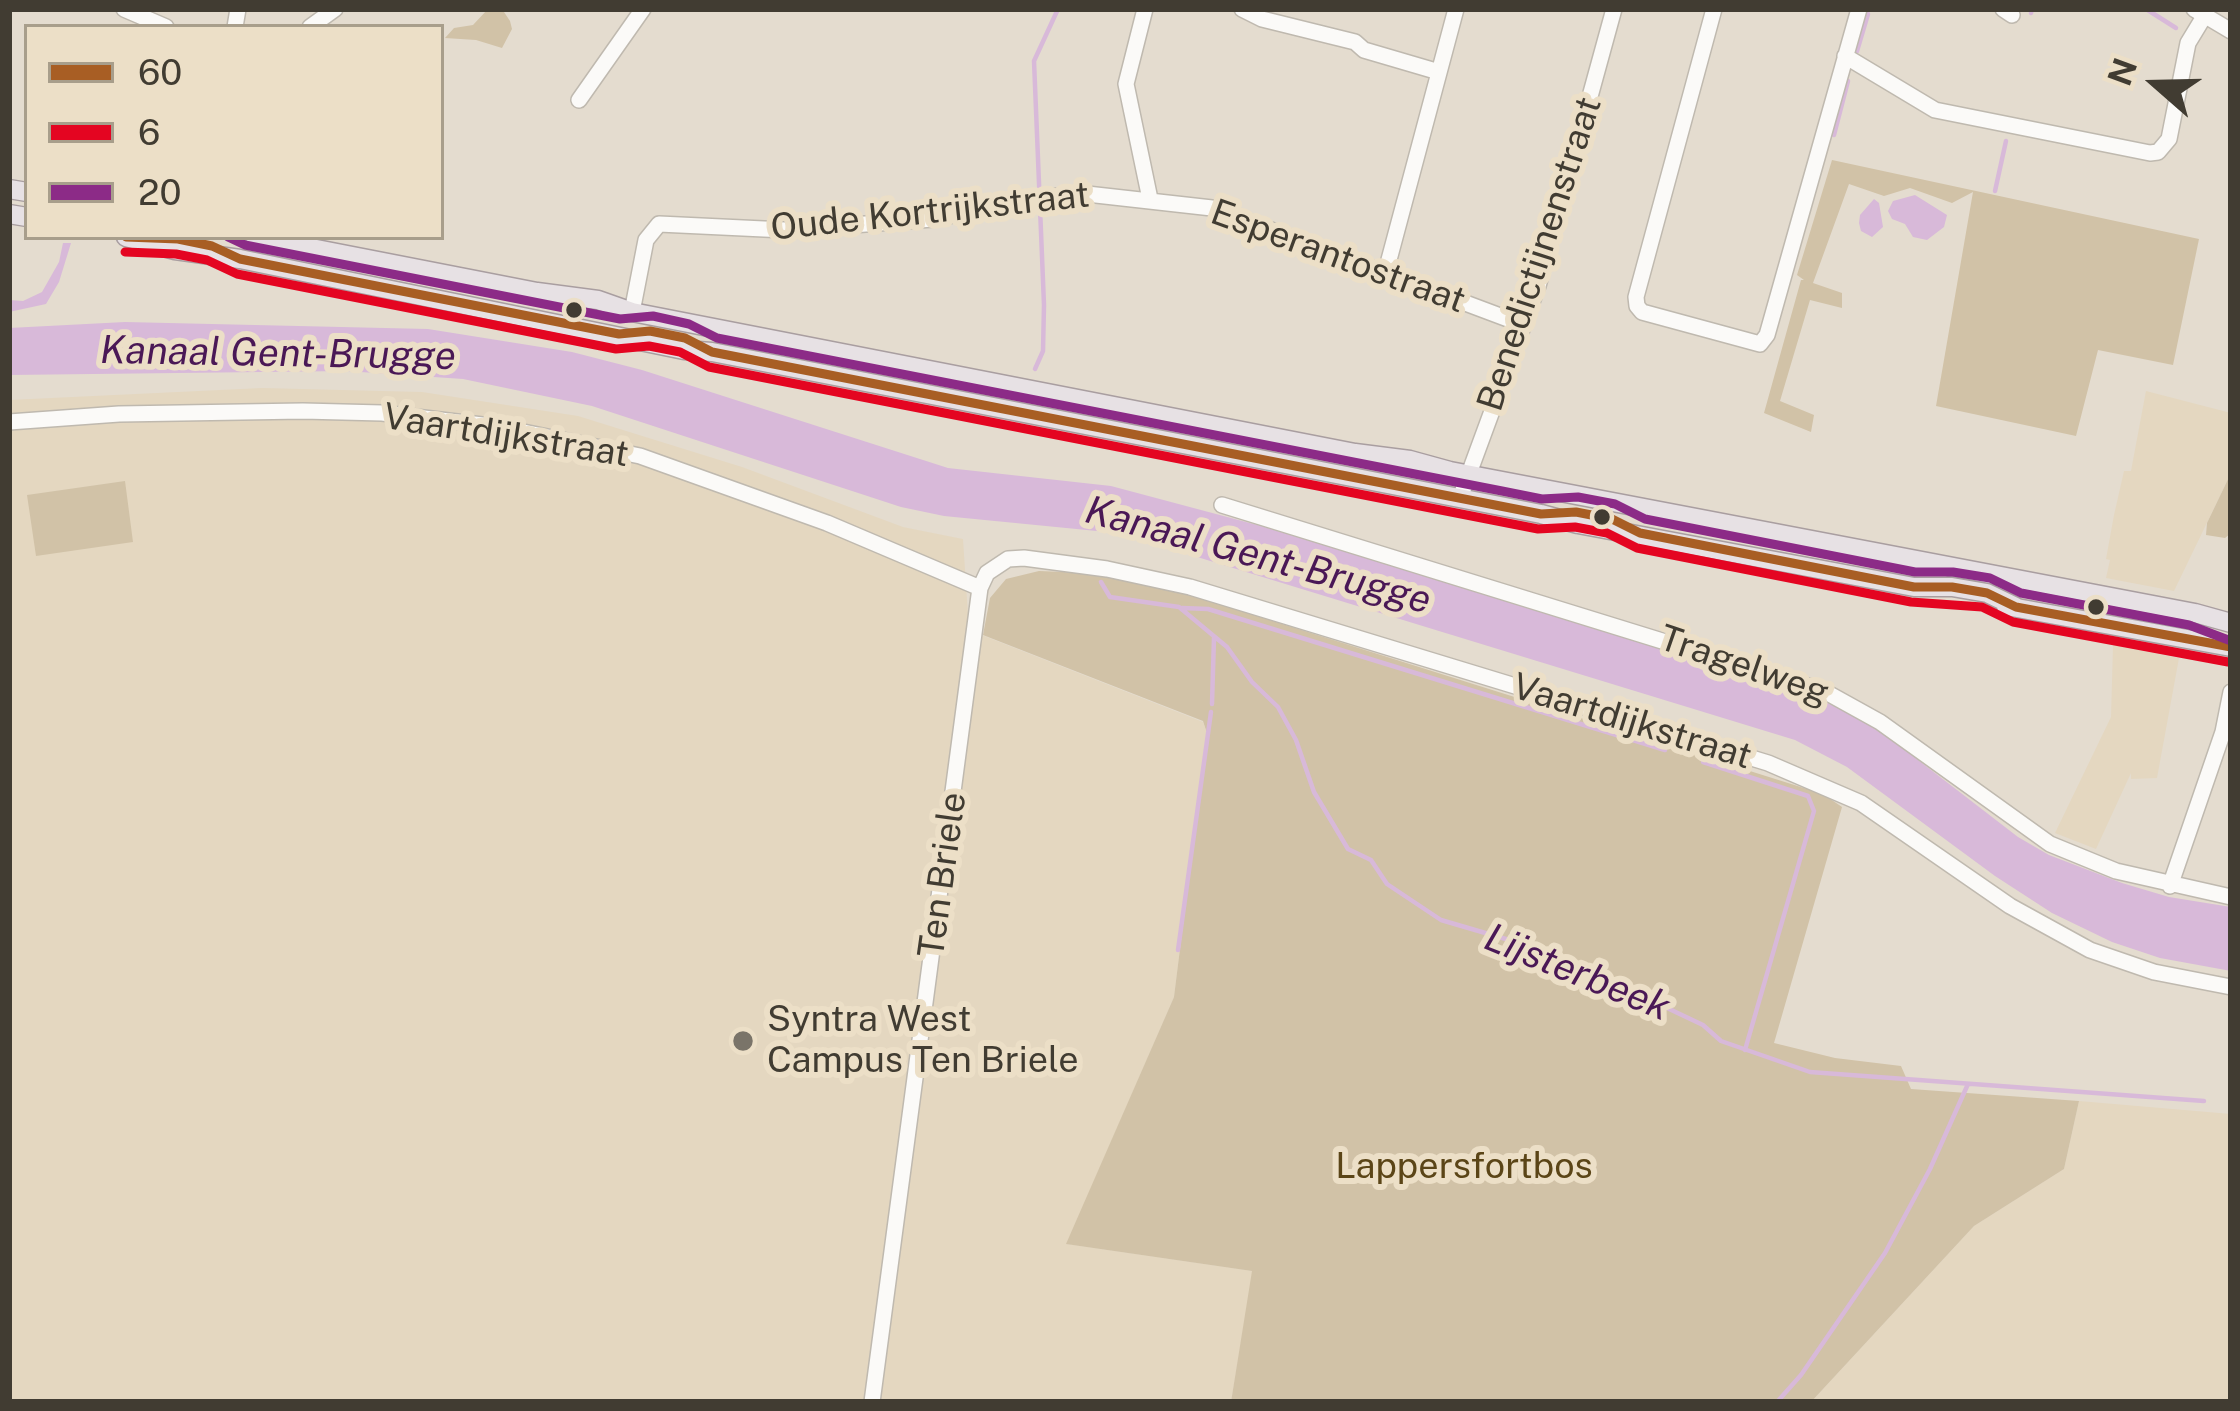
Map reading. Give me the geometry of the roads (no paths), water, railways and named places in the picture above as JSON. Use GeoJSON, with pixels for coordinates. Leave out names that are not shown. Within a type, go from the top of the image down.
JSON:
{"type":"FeatureCollection","features":[{"type":"Feature","properties":{"kind":"main road"},"geometry":{"type":"LineString","coordinates":[[183,240],[240,259],[619,334],[650,331],[685,338],[712,352],[1578,524],[1914,587],[1987,593],[2016,607],[2231,647]]}},
{"type":"Feature","properties":{"kind":"main road"},"geometry":{"type":"LineString","coordinates":[[270,240],[598,300],[632,311],[1355,453],[1382,466],[1419,474],[1459,473],[2231,623]]}},
{"type":"Feature","properties":{"kind":"main road"},"geometry":{"type":"LineString","coordinates":[[2186,640],[2231,657]]}},
{"type":"Feature","properties":{"kind":"street"},"geometry":{"type":"LineString","coordinates":[[124,9],[159,24]]}},
{"type":"Feature","properties":{"kind":"street"},"geometry":{"type":"LineString","coordinates":[[579,100],[643,9]]}},
{"type":"Feature","properties":{"kind":"street"},"geometry":{"type":"LineString","coordinates":[[1145,9],[1126,84],[1150,199]]}},
{"type":"Feature","properties":{"kind":"street"},"geometry":{"type":"LineString","coordinates":[[1242,9],[1439,72]]}},
{"type":"Feature","properties":{"kind":"street"},"geometry":{"type":"LineString","coordinates":[[1386,271],[1456,9]]}},
{"type":"Feature","properties":{"kind":"street","name":"Benedictijnenstraat"},"geometry":{"type":"LineString","coordinates":[[1460,498],[1459,473],[1524,325],[1548,251],[1614,9]]}},
{"type":"Feature","properties":{"kind":"street"},"geometry":{"type":"LineString","coordinates":[[1714,9],[1637,306],[1642,312],[1760,344],[1767,335],[1859,9]]}},
{"type":"Feature","properties":{"kind":"street"},"geometry":{"type":"LineString","coordinates":[[1845,56],[1935,110],[2158,152],[2169,139],[2188,44],[2200,12],[2231,31]]}},
{"type":"Feature","properties":{"kind":"street","name":"Oude Kortrijkstraat"},"geometry":{"type":"LineString","coordinates":[[632,311],[646,240],[659,224],[785,230],[933,219],[1038,198],[1088,194],[1150,199]]}},
{"type":"Feature","properties":{"kind":"street","name":"Esperantostraat"},"geometry":{"type":"LineString","coordinates":[[1150,199],[1212,208],[1524,325]]}},
{"type":"Feature","properties":{"kind":"street","name":"Vaartdijkstraat"},"geometry":{"type":"LineString","coordinates":[[9,422],[119,414],[303,411],[382,413],[499,427],[640,456],[827,524],[980,588]]}},
{"type":"Feature","properties":{"kind":"street","name":"Tragelweg"},"geometry":{"type":"LineString","coordinates":[[1222,505],[1824,691],[1880,722],[2050,844],[2116,872],[2231,897]]}},
{"type":"Feature","properties":{"kind":"street","name":"Vaartdijkstraat"},"geometry":{"type":"LineString","coordinates":[[994,566],[1024,558],[1190,587],[1768,763],[1861,803],[2010,906],[2090,950],[2154,973],[2231,987]]}},
{"type":"Feature","properties":{"kind":"street","name":"Ten Briele"},"geometry":{"type":"LineString","coordinates":[[872,1402],[980,588],[994,566]]}},
{"type":"Feature","properties":{"kind":"street"},"geometry":{"type":"LineString","coordinates":[[2170,886],[2223,732],[2231,692]]}},
{"type":"Feature","properties":{"kind":"water"},"geometry":{"type":"Polygon","coordinates":[[[1915,195],[1947,215],[1944,227],[1927,240],[1913,237],[1888,211],[1893,201],[1915,195]]]}},
{"type":"Feature","properties":{"kind":"water"},"geometry":{"type":"Polygon","coordinates":[[[1874,199],[1883,227],[1872,237],[1861,231],[1859,223],[1874,199]]]}},
{"type":"Feature","properties":{"kind":"water"},"geometry":{"type":"Polygon","coordinates":[[[63,243],[71,243],[59,282],[46,304],[9,312],[9,300],[23,301],[42,292],[59,262],[63,243]]]}},
{"type":"Feature","properties":{"kind":"water","name":"Kanaal Gent-Brugge"},"geometry":{"type":"Polygon","coordinates":[[[125,322],[428,329],[572,352],[948,468],[1111,486],[1261,526],[1770,680],[1842,709],[1883,733],[2018,837],[2049,855],[2169,897],[2231,907],[2231,971],[2160,958],[2112,942],[2052,913],[1847,767],[1795,740],[1145,541],[1107,532],[944,516],[901,507],[592,406],[463,379],[346,371],[9,375],[9,328],[125,322]]]}},
{"type":"Feature","properties":{"kind":"waterway"},"geometry":{"type":"LineString","coordinates":[[1035,369],[1043,351],[1044,305],[1034,61],[1058,9]]}},
{"type":"Feature","properties":{"kind":"waterway"},"geometry":{"type":"LineString","coordinates":[[2031,13],[2032,9]]}},
{"type":"Feature","properties":{"kind":"waterway"},"geometry":{"type":"LineString","coordinates":[[2146,9],[2176,28]]}},
{"type":"Feature","properties":{"kind":"waterway"},"geometry":{"type":"LineString","coordinates":[[1857,51],[1868,14]]}},
{"type":"Feature","properties":{"kind":"waterway"},"geometry":{"type":"LineString","coordinates":[[1834,135],[1848,81]]}},
{"type":"Feature","properties":{"kind":"waterway"},"geometry":{"type":"LineString","coordinates":[[1995,191],[2006,141]]}},
{"type":"Feature","properties":{"kind":"waterway","name":"Lijsterbeek"},"geometry":{"type":"LineString","coordinates":[[1101,582],[1110,597],[1179,607],[1227,647],[1252,682],[1278,707],[1296,740],[1314,792],[1348,849],[1371,860],[1387,884],[1441,920],[1516,942],[1527,952],[1544,952],[1606,979],[1630,1000],[1646,998],[1703,1025],[1721,1041],[1810,1072],[2204,1101]]}},
{"type":"Feature","properties":{"kind":"waterway"},"geometry":{"type":"LineString","coordinates":[[1182,608],[1208,609],[1665,750]]}},
{"type":"Feature","properties":{"kind":"waterway"},"geometry":{"type":"LineString","coordinates":[[1212,704],[1214,638]]}},
{"type":"Feature","properties":{"kind":"waterway"},"geometry":{"type":"LineString","coordinates":[[1178,950],[1211,712]]}},
{"type":"Feature","properties":{"kind":"waterway"},"geometry":{"type":"LineString","coordinates":[[1703,762],[1808,796],[1814,811],[1745,1050]]}},
{"type":"Feature","properties":{"kind":"waterway"},"geometry":{"type":"LineString","coordinates":[[1777,1402],[1885,1253],[1968,1084]]}},
{"type":"Feature","properties":{"kind":"place","name":"Syntra West Campus Ten Briele"},"geometry":{"type":"Point","coordinates":[743,1041]}},
{"type":"Feature","properties":{"kind":"park label","name":"Lappersfortbos"},"geometry":{"type":"Point","coordinates":[1464,1167]}}]}
